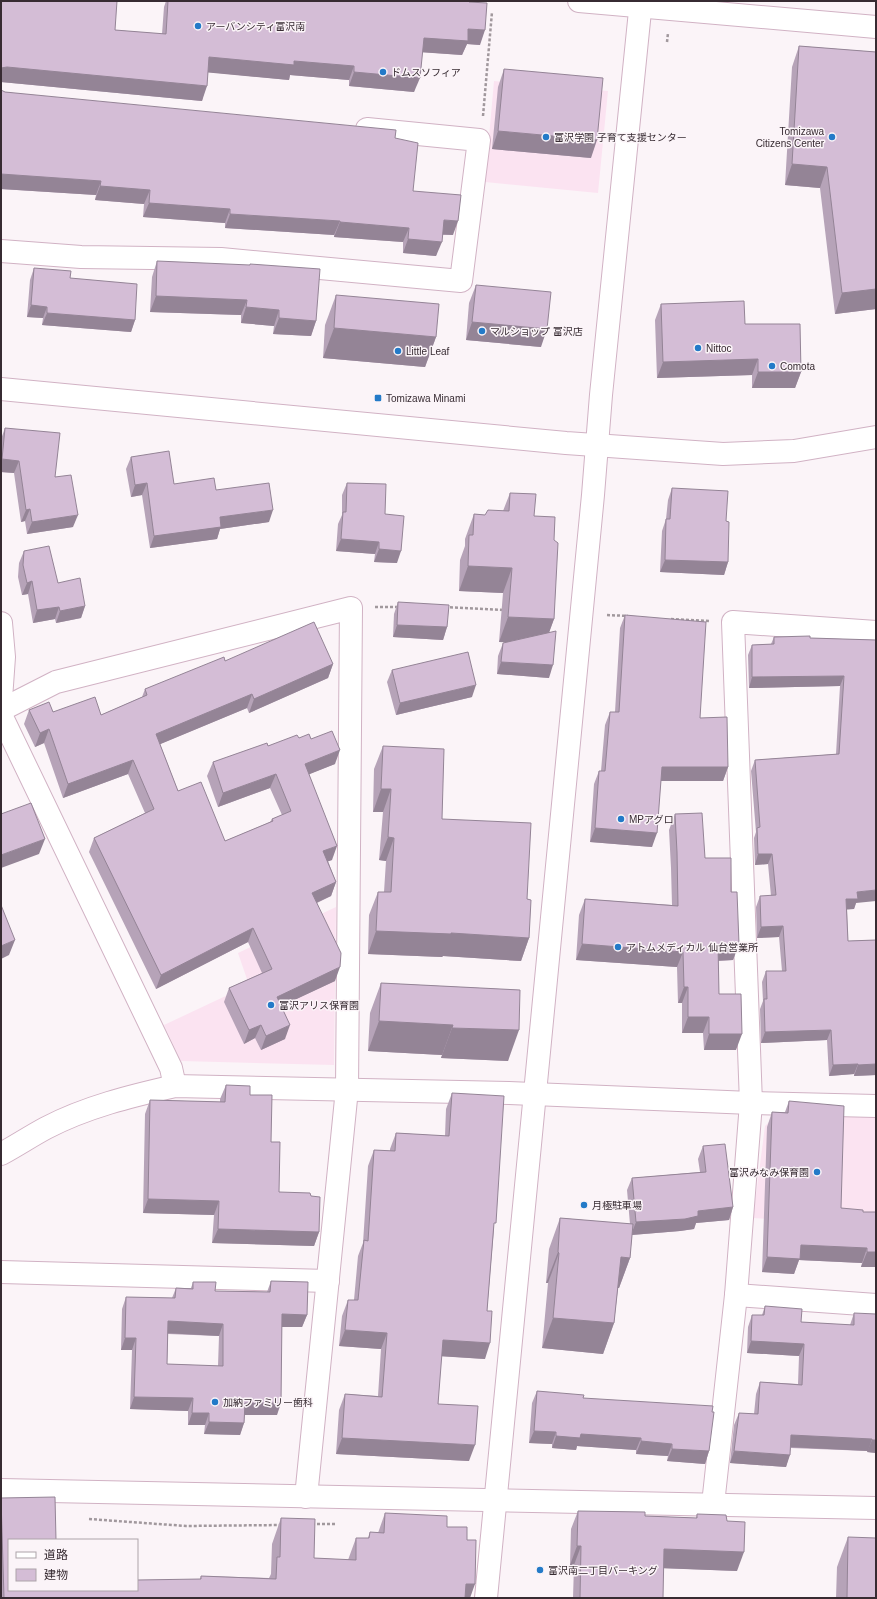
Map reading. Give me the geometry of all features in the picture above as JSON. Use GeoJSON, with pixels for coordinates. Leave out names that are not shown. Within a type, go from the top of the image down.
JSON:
{"type":"FeatureCollection","features":[{"type":"Feature","properties":{"kind":"street"},"geometry":{"type":"LineString","coordinates":[[579,1],[641,4],[876,27]]}},
{"type":"Feature","properties":{"kind":"street"},"geometry":{"type":"LineString","coordinates":[[486,1598],[641,4]]}},
{"type":"Feature","properties":{"kind":"street"},"geometry":{"type":"LineString","coordinates":[[1,251],[81,257],[221,259],[461,281],[479,140],[346,127]]}},
{"type":"Feature","properties":{"kind":"street"},"geometry":{"type":"LineString","coordinates":[[1,389],[597,446],[723,454],[794,451],[876,437]]}},
{"type":"Feature","properties":{"kind":"street"},"geometry":{"type":"LineString","coordinates":[[1,710],[56,682],[351,608],[347,1089],[306,1497]]}},
{"type":"Feature","properties":{"kind":"street"},"geometry":{"type":"LineString","coordinates":[[713,1504],[736,1295],[751,1103],[733,622],[876,632]]}},
{"type":"Feature","properties":{"kind":"street"},"geometry":{"type":"LineString","coordinates":[[1,623],[4,657],[1,699]]}},
{"type":"Feature","properties":{"kind":"street"},"geometry":{"type":"LineString","coordinates":[[1,715],[171,1068],[175,1086]]}},
{"type":"Feature","properties":{"kind":"street"},"geometry":{"type":"LineString","coordinates":[[1,1154],[47,1128],[78,1114],[130,1096],[175,1086],[534,1094],[751,1103],[876,1106]]}},
{"type":"Feature","properties":{"kind":"street"},"geometry":{"type":"LineString","coordinates":[[1,1272],[328,1281]]}},
{"type":"Feature","properties":{"kind":"street"},"geometry":{"type":"LineString","coordinates":[[736,1295],[876,1305]]}},
{"type":"Feature","properties":{"kind":"street"},"geometry":{"type":"LineString","coordinates":[[1,1490],[876,1508]]}},
{"type":"Feature","properties":{"kind":"path"},"geometry":{"type":"LineString","coordinates":[[479,140],[482,127],[492,12]]}},
{"type":"Feature","properties":{"kind":"path"},"geometry":{"type":"LineString","coordinates":[[351,608],[405,607]]}},
{"type":"Feature","properties":{"kind":"path"},"geometry":{"type":"LineString","coordinates":[[444,607],[505,610]]}},
{"type":"Feature","properties":{"kind":"path"},"geometry":{"type":"LineString","coordinates":[[602,615],[636,616]]}},
{"type":"Feature","properties":{"kind":"path"},"geometry":{"type":"LineString","coordinates":[[667,618],[733,622]]}},
{"type":"Feature","properties":{"kind":"path"},"geometry":{"type":"LineString","coordinates":[[86,1518],[186,1526],[282,1524]]}},
{"type":"Feature","properties":{"kind":"path"},"geometry":{"type":"LineString","coordinates":[[306,1524],[338,1524]]}},
{"type":"Feature","properties":{"kind":"shaded area","name":"富沢学園 子育て支援センター"},"geometry":{"type":"Polygon","coordinates":[[[494,81],[608,91],[598,193],[485,182],[494,81]]]}},
{"type":"Feature","properties":{"kind":"shaded area","name":"富沢アリス保育園"},"geometry":{"type":"Polygon","coordinates":[[[336,907],[334,1065],[181,1061],[164,1025],[249,985],[238,953],[336,907]]]}},
{"type":"Feature","properties":{"kind":"shaded area","name":"富沢みなみ保育園"},"geometry":{"type":"Polygon","coordinates":[[[779,1112],[876,1117],[876,1225],[753,1218],[765,1126],[779,1112]]]}},
{"type":"Feature","properties":{"kind":"building"},"geometry":{"type":"Polygon","coordinates":[[[1,1],[117,1],[115,30],[166,34],[168,1],[469,1],[487,3],[485,30],[468,29],[468,41],[424,38],[420,78],[354,72],[354,66],[294,61],[294,65],[209,57],[207,86],[7,67],[1,68],[1,1]]]}},
{"type":"Feature","properties":{"kind":"building","name":"Tomizawa Citizens Center"},"geometry":{"type":"Polygon","coordinates":[[[799,46],[876,52],[876,289],[842,293],[827,167],[792,164],[799,46]]]}},
{"type":"Feature","properties":{"kind":"building"},"geometry":{"type":"Polygon","coordinates":[[[504,69],[603,78],[597,140],[498,131],[504,69]]]}},
{"type":"Feature","properties":{"kind":"building"},"geometry":{"type":"Polygon","coordinates":[[[1,90],[5,92],[396,130],[395,138],[418,143],[413,191],[461,195],[458,221],[444,220],[442,242],[408,239],[409,228],[340,221],[230,214],[230,209],[149,203],[150,190],[100,186],[101,181],[1,174],[1,90]]]}},
{"type":"Feature","properties":{"kind":"building"},"geometry":{"type":"Polygon","coordinates":[[[157,261],[250,264],[320,269],[316,321],[279,318],[279,310],[246,307],[247,300],[156,296],[157,261]]]}},
{"type":"Feature","properties":{"kind":"building"},"geometry":{"type":"Polygon","coordinates":[[[34,268],[71,271],[70,278],[137,284],[135,320],[47,313],[47,307],[31,305],[34,268]]]}},
{"type":"Feature","properties":{"kind":"building"},"geometry":{"type":"Polygon","coordinates":[[[476,285],[551,292],[547,329],[472,322],[476,285]]]}},
{"type":"Feature","properties":{"kind":"building"},"geometry":{"type":"Polygon","coordinates":[[[336,295],[439,304],[436,337],[334,328],[336,295]]]}},
{"type":"Feature","properties":{"kind":"building"},"geometry":{"type":"Polygon","coordinates":[[[744,301],[745,324],[800,324],[801,372],[758,372],[758,359],[663,362],[661,304],[744,301]]]}},
{"type":"Feature","properties":{"kind":"building"},"geometry":{"type":"Polygon","coordinates":[[[5,428],[60,433],[55,477],[71,475],[78,515],[32,522],[30,509],[26,510],[19,461],[2,459],[5,428]]]}},
{"type":"Feature","properties":{"kind":"building"},"geometry":{"type":"Polygon","coordinates":[[[169,451],[174,484],[214,478],[216,490],[269,483],[273,510],[220,517],[221,527],[154,536],[147,483],[135,485],[131,457],[169,451]]]}},
{"type":"Feature","properties":{"kind":"building"},"geometry":{"type":"Polygon","coordinates":[[[347,483],[386,484],[385,514],[404,516],[401,551],[379,549],[379,542],[341,539],[343,512],[346,512],[347,483]]]}},
{"type":"Feature","properties":{"kind":"building"},"geometry":{"type":"Polygon","coordinates":[[[672,488],[728,491],[726,521],[729,522],[728,562],[665,560],[666,519],[670,519],[672,488]]]}},
{"type":"Feature","properties":{"kind":"building"},"geometry":{"type":"Polygon","coordinates":[[[510,493],[536,494],[534,516],[555,517],[554,540],[558,543],[554,619],[508,617],[512,568],[468,566],[469,535],[473,535],[474,514],[485,515],[488,510],[509,511],[510,493]]]}},
{"type":"Feature","properties":{"kind":"building"},"geometry":{"type":"Polygon","coordinates":[[[49,546],[58,583],[80,578],[85,606],[60,611],[59,607],[37,610],[32,581],[27,583],[23,565],[24,551],[49,546]]]}},
{"type":"Feature","properties":{"kind":"building"},"geometry":{"type":"Polygon","coordinates":[[[398,602],[449,605],[447,627],[397,625],[398,602]]]}},
{"type":"Feature","properties":{"kind":"building"},"geometry":{"type":"Polygon","coordinates":[[[625,615],[706,622],[700,718],[727,717],[728,767],[662,767],[657,833],[595,828],[599,771],[605,771],[610,712],[619,712],[625,615]]]}},
{"type":"Feature","properties":{"kind":"building"},"geometry":{"type":"Polygon","coordinates":[[[314,622],[333,664],[254,699],[252,694],[156,734],[178,791],[201,782],[225,841],[273,821],[272,819],[291,811],[276,774],[223,793],[213,762],[267,743],[268,746],[297,735],[299,738],[309,734],[311,739],[332,731],[340,750],[305,764],[337,846],[323,851],[336,882],[312,893],[341,953],[340,967],[277,997],[290,1025],[266,1036],[261,1025],[249,1030],[229,988],[272,969],[253,928],[161,975],[94,838],[154,809],[133,760],[68,784],[49,729],[40,733],[29,710],[49,702],[53,712],[95,697],[101,715],[147,695],[145,689],[224,657],[225,661],[314,622]]]}},
{"type":"Feature","properties":{"kind":"building"},"geometry":{"type":"Polygon","coordinates":[[[556,631],[553,665],[501,662],[503,643],[556,631]]]}},
{"type":"Feature","properties":{"kind":"building"},"geometry":{"type":"Polygon","coordinates":[[[810,636],[810,638],[876,640],[876,890],[857,892],[858,899],[846,899],[848,941],[876,940],[876,1064],[833,1065],[831,1030],[765,1032],[764,999],[767,999],[766,971],[786,971],[783,926],[761,927],[760,896],[776,895],[772,854],[758,854],[757,828],[760,827],[755,760],[839,754],[844,676],[752,677],[752,645],[774,644],[774,637],[810,636]]]}},
{"type":"Feature","properties":{"kind":"building"},"geometry":{"type":"Polygon","coordinates":[[[468,652],[476,685],[400,703],[392,670],[468,652]]]}},
{"type":"Feature","properties":{"kind":"building"},"geometry":{"type":"Polygon","coordinates":[[[383,746],[444,749],[442,819],[531,823],[527,899],[531,900],[529,938],[451,933],[376,931],[378,892],[391,892],[394,838],[388,837],[391,789],[381,789],[383,746]]]}},
{"type":"Feature","properties":{"kind":"building"},"geometry":{"type":"Polygon","coordinates":[[[31,803],[45,839],[1,855],[1,814],[31,803]]]}},
{"type":"Feature","properties":{"kind":"building"},"geometry":{"type":"Polygon","coordinates":[[[702,813],[705,858],[731,858],[731,892],[737,892],[739,944],[718,945],[719,994],[741,994],[742,1034],[709,1034],[709,1017],[688,1017],[688,987],[684,987],[683,952],[582,944],[585,899],[678,906],[675,814],[702,813]]]}},
{"type":"Feature","properties":{"kind":"building"},"geometry":{"type":"Polygon","coordinates":[[[1,905],[15,940],[1,946],[1,905]]]}},
{"type":"Feature","properties":{"kind":"building"},"geometry":{"type":"Polygon","coordinates":[[[381,983],[520,990],[519,1030],[452,1028],[453,1025],[379,1021],[381,983]]]}},
{"type":"Feature","properties":{"kind":"building"},"geometry":{"type":"Polygon","coordinates":[[[226,1085],[250,1086],[250,1095],[272,1095],[271,1142],[280,1142],[279,1192],[310,1193],[311,1196],[320,1197],[319,1232],[218,1229],[219,1201],[148,1199],[150,1100],[225,1102],[226,1085]]]}},
{"type":"Feature","properties":{"kind":"building"},"geometry":{"type":"Polygon","coordinates":[[[452,1093],[504,1096],[496,1223],[494,1223],[487,1311],[492,1311],[490,1343],[443,1340],[438,1404],[478,1406],[475,1445],[342,1438],[345,1394],[382,1397],[387,1333],[345,1330],[348,1300],[358,1300],[364,1240],[368,1241],[374,1150],[395,1151],[396,1133],[449,1136],[452,1093]]]}},
{"type":"Feature","properties":{"kind":"building","name":"富沢みなみ保育園"},"geometry":{"type":"Polygon","coordinates":[[[789,1101],[844,1106],[841,1208],[863,1210],[863,1212],[876,1212],[876,1252],[867,1252],[867,1248],[801,1245],[800,1259],[767,1257],[772,1112],[788,1113],[789,1101]]]}},
{"type":"Feature","properties":{"kind":"building"},"geometry":{"type":"Polygon","coordinates":[[[725,1144],[733,1207],[698,1211],[698,1216],[685,1219],[636,1222],[632,1178],[706,1172],[703,1146],[725,1144]]]}},
{"type":"Feature","properties":{"kind":"building"},"geometry":{"type":"Polygon","coordinates":[[[560,1218],[633,1224],[630,1258],[621,1257],[614,1323],[553,1318],[559,1253],[560,1218]]]}},
{"type":"Feature","properties":{"kind":"building"},"geometry":{"type":"Polygon","coordinates":[[[271,1281],[308,1282],[307,1315],[282,1314],[281,1403],[245,1403],[244,1423],[209,1422],[209,1413],[192,1413],[193,1398],[134,1397],[136,1338],[125,1338],[126,1297],[175,1298],[176,1288],[193,1289],[193,1282],[216,1282],[215,1291],[270,1292],[271,1281]],[[168,1321],[167,1364],[223,1366],[223,1324],[168,1321]]]}},
{"type":"Feature","properties":{"kind":"building"},"geometry":{"type":"Polygon","coordinates":[[[765,1306],[802,1309],[801,1322],[854,1325],[854,1313],[876,1314],[876,1440],[791,1435],[790,1455],[734,1451],[739,1413],[758,1414],[760,1382],[802,1385],[804,1344],[751,1341],[752,1315],[764,1315],[765,1306]]]}},
{"type":"Feature","properties":{"kind":"building"},"geometry":{"type":"Polygon","coordinates":[[[537,1391],[584,1395],[583,1398],[713,1406],[712,1412],[714,1412],[709,1451],[672,1449],[672,1444],[641,1441],[641,1438],[581,1434],[580,1438],[556,1436],[556,1432],[534,1431],[537,1391]]]}},
{"type":"Feature","properties":{"kind":"building"},"geometry":{"type":"Polygon","coordinates":[[[55,1497],[56,1539],[8,1539],[8,1591],[138,1591],[138,1580],[201,1579],[201,1576],[276,1579],[277,1557],[280,1557],[281,1518],[315,1519],[314,1558],[356,1560],[356,1538],[369,1538],[370,1532],[384,1533],[385,1513],[447,1516],[447,1527],[467,1527],[467,1540],[476,1540],[475,1584],[466,1584],[465,1598],[4,1598],[1,1498],[55,1497]]]}},
{"type":"Feature","properties":{"kind":"building"},"geometry":{"type":"Polygon","coordinates":[[[578,1511],[645,1512],[645,1516],[697,1518],[697,1514],[726,1515],[727,1521],[745,1522],[744,1552],[664,1549],[663,1598],[580,1598],[581,1546],[577,1546],[578,1511]]]}},
{"type":"Feature","properties":{"kind":"building"},"geometry":{"type":"Polygon","coordinates":[[[848,1537],[876,1538],[876,1598],[847,1598],[848,1537]]]}},
{"type":"Feature","properties":{"kind":"place","name":"アーバンシティ富沢南"},"geometry":{"type":"Point","coordinates":[198,26]}},
{"type":"Feature","properties":{"kind":"place","name":"ドムスソフィア"},"geometry":{"type":"Point","coordinates":[383,72]}},
{"type":"Feature","properties":{"kind":"place","name":"富沢学園 子育て支援センター"},"geometry":{"type":"Point","coordinates":[546,137]}},
{"type":"Feature","properties":{"kind":"place","name":"Tomizawa Citizens Center"},"geometry":{"type":"Point","coordinates":[832,137]}},
{"type":"Feature","properties":{"kind":"place","name":"マルショップ 富沢店"},"geometry":{"type":"Point","coordinates":[482,331]}},
{"type":"Feature","properties":{"kind":"place","name":"Nittoc"},"geometry":{"type":"Point","coordinates":[698,348]}},
{"type":"Feature","properties":{"kind":"place","name":"Little Leaf"},"geometry":{"type":"Point","coordinates":[398,351]}},
{"type":"Feature","properties":{"kind":"place","name":"Comota"},"geometry":{"type":"Point","coordinates":[772,366]}},
{"type":"Feature","properties":{"kind":"place","name":"Tomizawa Minami"},"geometry":{"type":"Point","coordinates":[378,398]}},
{"type":"Feature","properties":{"kind":"place","name":"MPアグロ"},"geometry":{"type":"Point","coordinates":[621,819]}},
{"type":"Feature","properties":{"kind":"place","name":"アトムメディカル 仙台営業所"},"geometry":{"type":"Point","coordinates":[618,947]}},
{"type":"Feature","properties":{"kind":"place","name":"富沢アリス保育園"},"geometry":{"type":"Point","coordinates":[271,1005]}},
{"type":"Feature","properties":{"kind":"place","name":"富沢みなみ保育園"},"geometry":{"type":"Point","coordinates":[817,1172]}},
{"type":"Feature","properties":{"kind":"place","name":"月極駐車場"},"geometry":{"type":"Point","coordinates":[584,1205]}},
{"type":"Feature","properties":{"kind":"place","name":"加納ファミリー歯科"},"geometry":{"type":"Point","coordinates":[215,1402]}},
{"type":"Feature","properties":{"kind":"place","name":"富沢南二丁目パーキング"},"geometry":{"type":"Point","coordinates":[540,1570]}}]}
